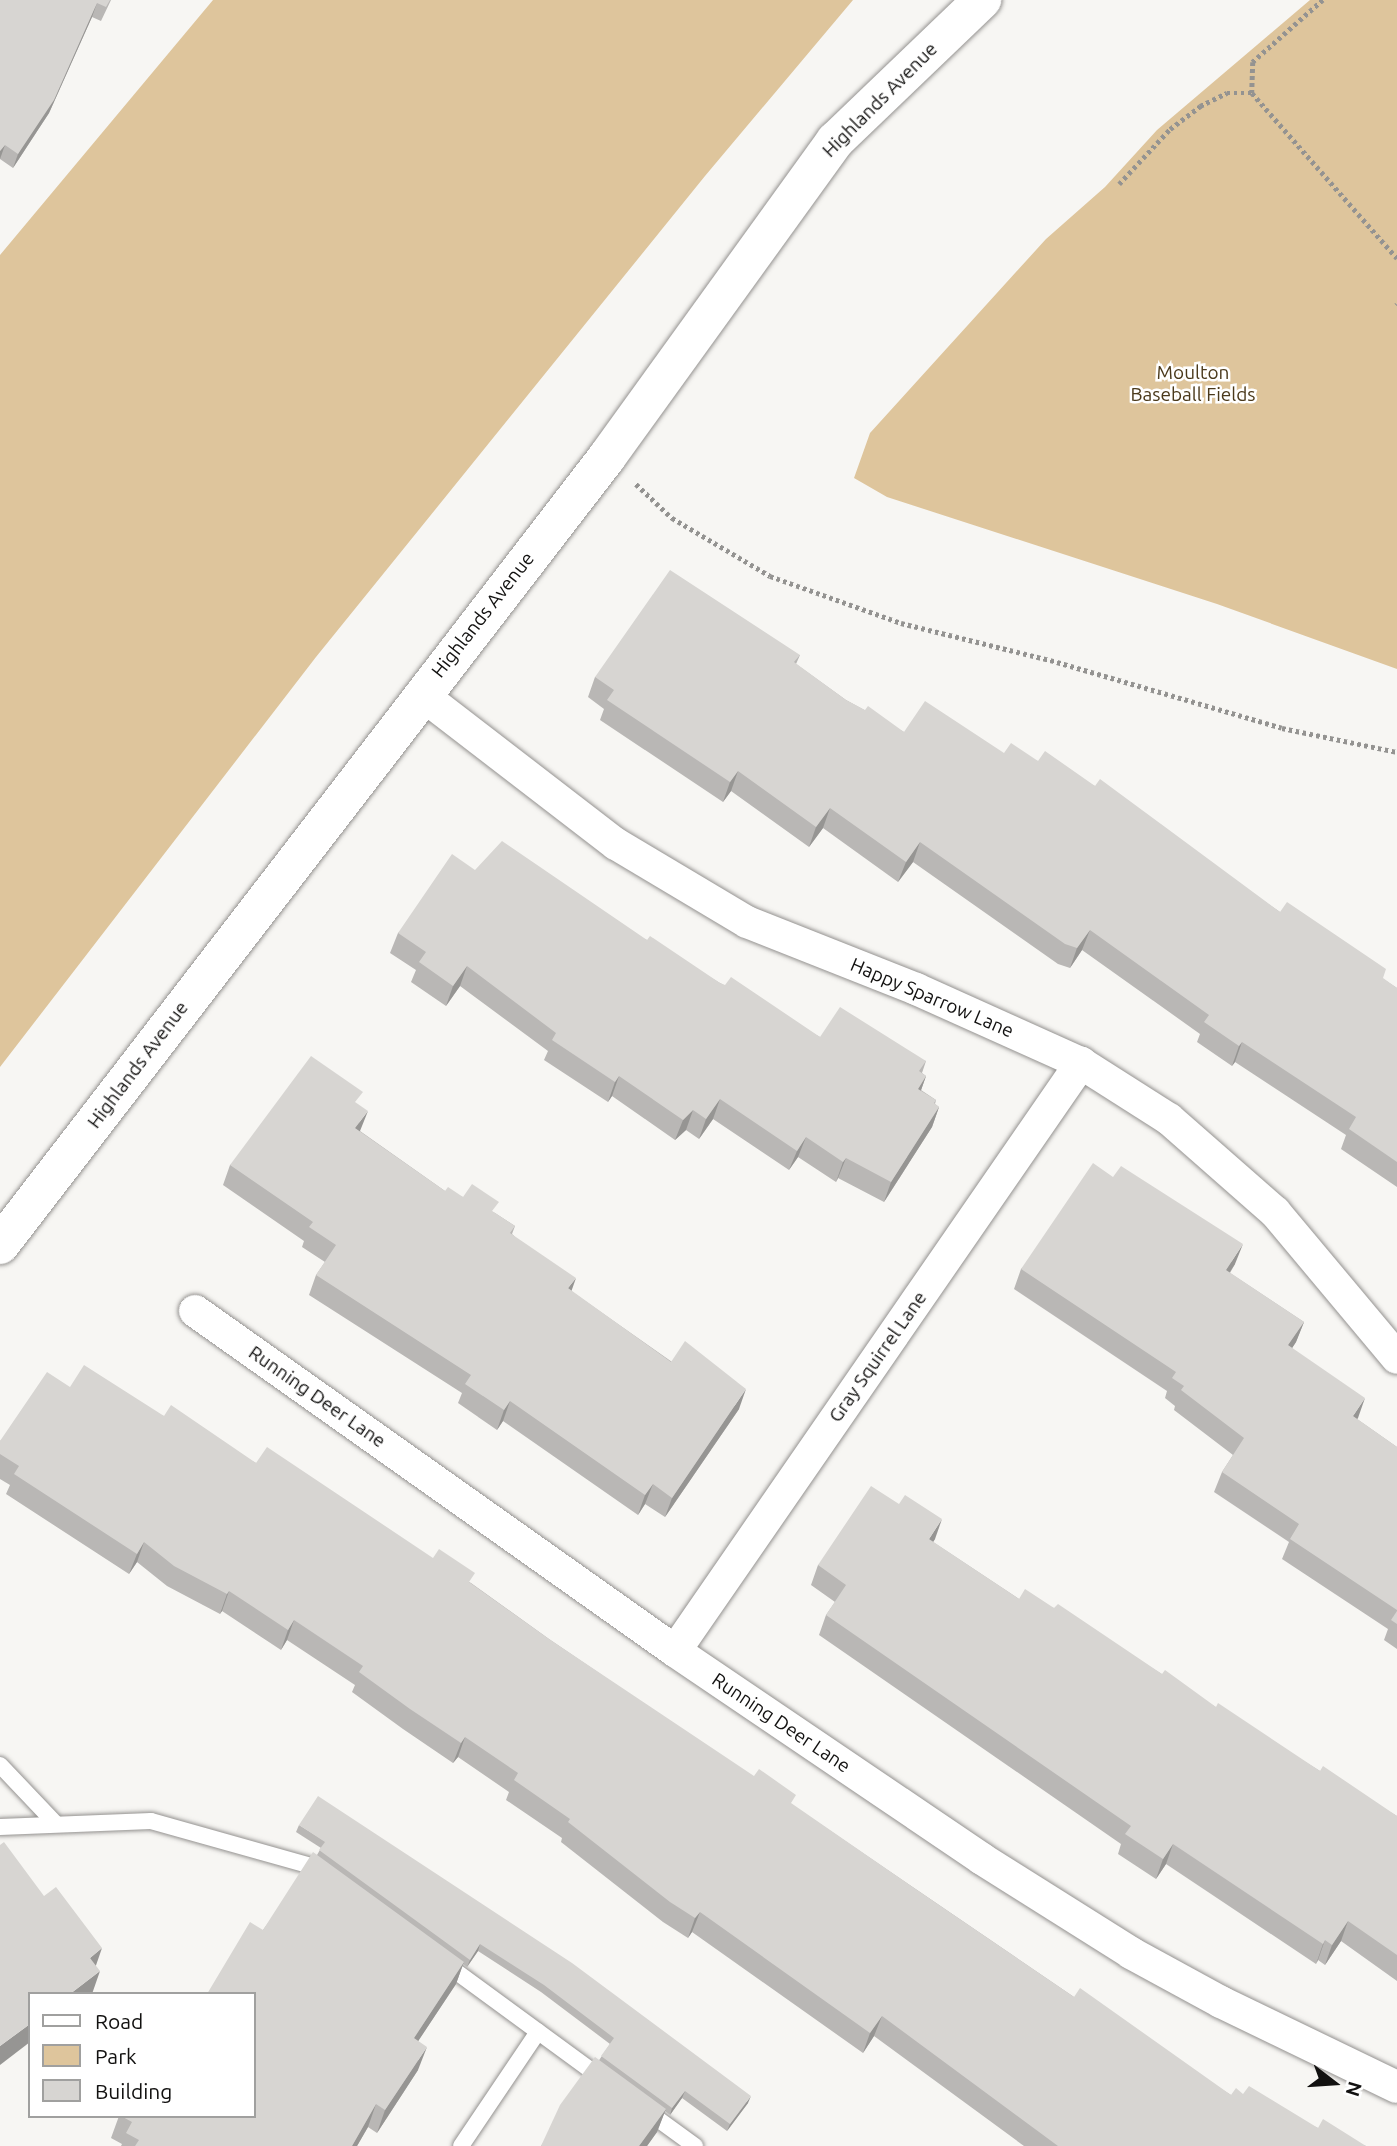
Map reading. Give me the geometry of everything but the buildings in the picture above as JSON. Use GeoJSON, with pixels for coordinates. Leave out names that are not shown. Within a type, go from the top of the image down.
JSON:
{"type":"FeatureCollection","features":[{"type":"Feature","properties":{"kind":"main road","name":"Highlands Avenue"},"geometry":{"type":"LineString","coordinates":[[0,1245],[421,694],[607,457],[835,141],[982,0]]}},
{"type":"Feature","properties":{"kind":"street","name":"Happy Sparrow Lane"},"geometry":{"type":"LineString","coordinates":[[421,694],[616,844],[747,922],[916,989],[1081,1063],[1169,1119],[1275,1212],[1397,1358]]}},
{"type":"Feature","properties":{"kind":"street","name":"Gray Squirrel Lane"},"geometry":{"type":"LineString","coordinates":[[675,1651],[1081,1063]]}},
{"type":"Feature","properties":{"kind":"street","name":"Running Deer Lane"},"geometry":{"type":"LineString","coordinates":[[195,1311],[675,1651],[982,1859],[1131,1953],[1221,2002],[1397,2087]]}},
{"type":"Feature","properties":{"kind":"lane"},"geometry":{"type":"LineString","coordinates":[[0,1765],[55,1823]]}},
{"type":"Feature","properties":{"kind":"lane"},"geometry":{"type":"LineString","coordinates":[[0,1827],[150,1821],[312,1866],[333,1882]]}},
{"type":"Feature","properties":{"kind":"lane"},"geometry":{"type":"LineString","coordinates":[[430,1953],[695,2146]]}},
{"type":"Feature","properties":{"kind":"lane"},"geometry":{"type":"LineString","coordinates":[[461,2146],[538,2032]]}},
{"type":"Feature","properties":{"kind":"path"},"geometry":{"type":"LineString","coordinates":[[1323,0],[1253,62],[1252,93],[1397,258]]}},
{"type":"Feature","properties":{"kind":"path"},"geometry":{"type":"LineString","coordinates":[[1119,184],[1170,129],[1200,106],[1227,93],[1252,93]]}},
{"type":"Feature","properties":{"kind":"path"},"geometry":{"type":"LineString","coordinates":[[607,457],[672,519],[770,576],[901,623],[1058,662],[1282,728],[1397,752]]}},
{"type":"Feature","properties":{"kind":"green space"},"geometry":{"type":"Polygon","coordinates":[[[213,0],[853,0],[705,176],[316,657],[0,1067],[0,255],[213,0]]]}},
{"type":"Feature","properties":{"kind":"green space","name":"Moulton Baseball Fields"},"geometry":{"type":"Polygon","coordinates":[[[1310,0],[1397,0],[1397,669],[1217,604],[887,497],[854,478],[870,433],[1046,239],[1105,187],[1157,130],[1310,0]]]}}]}
